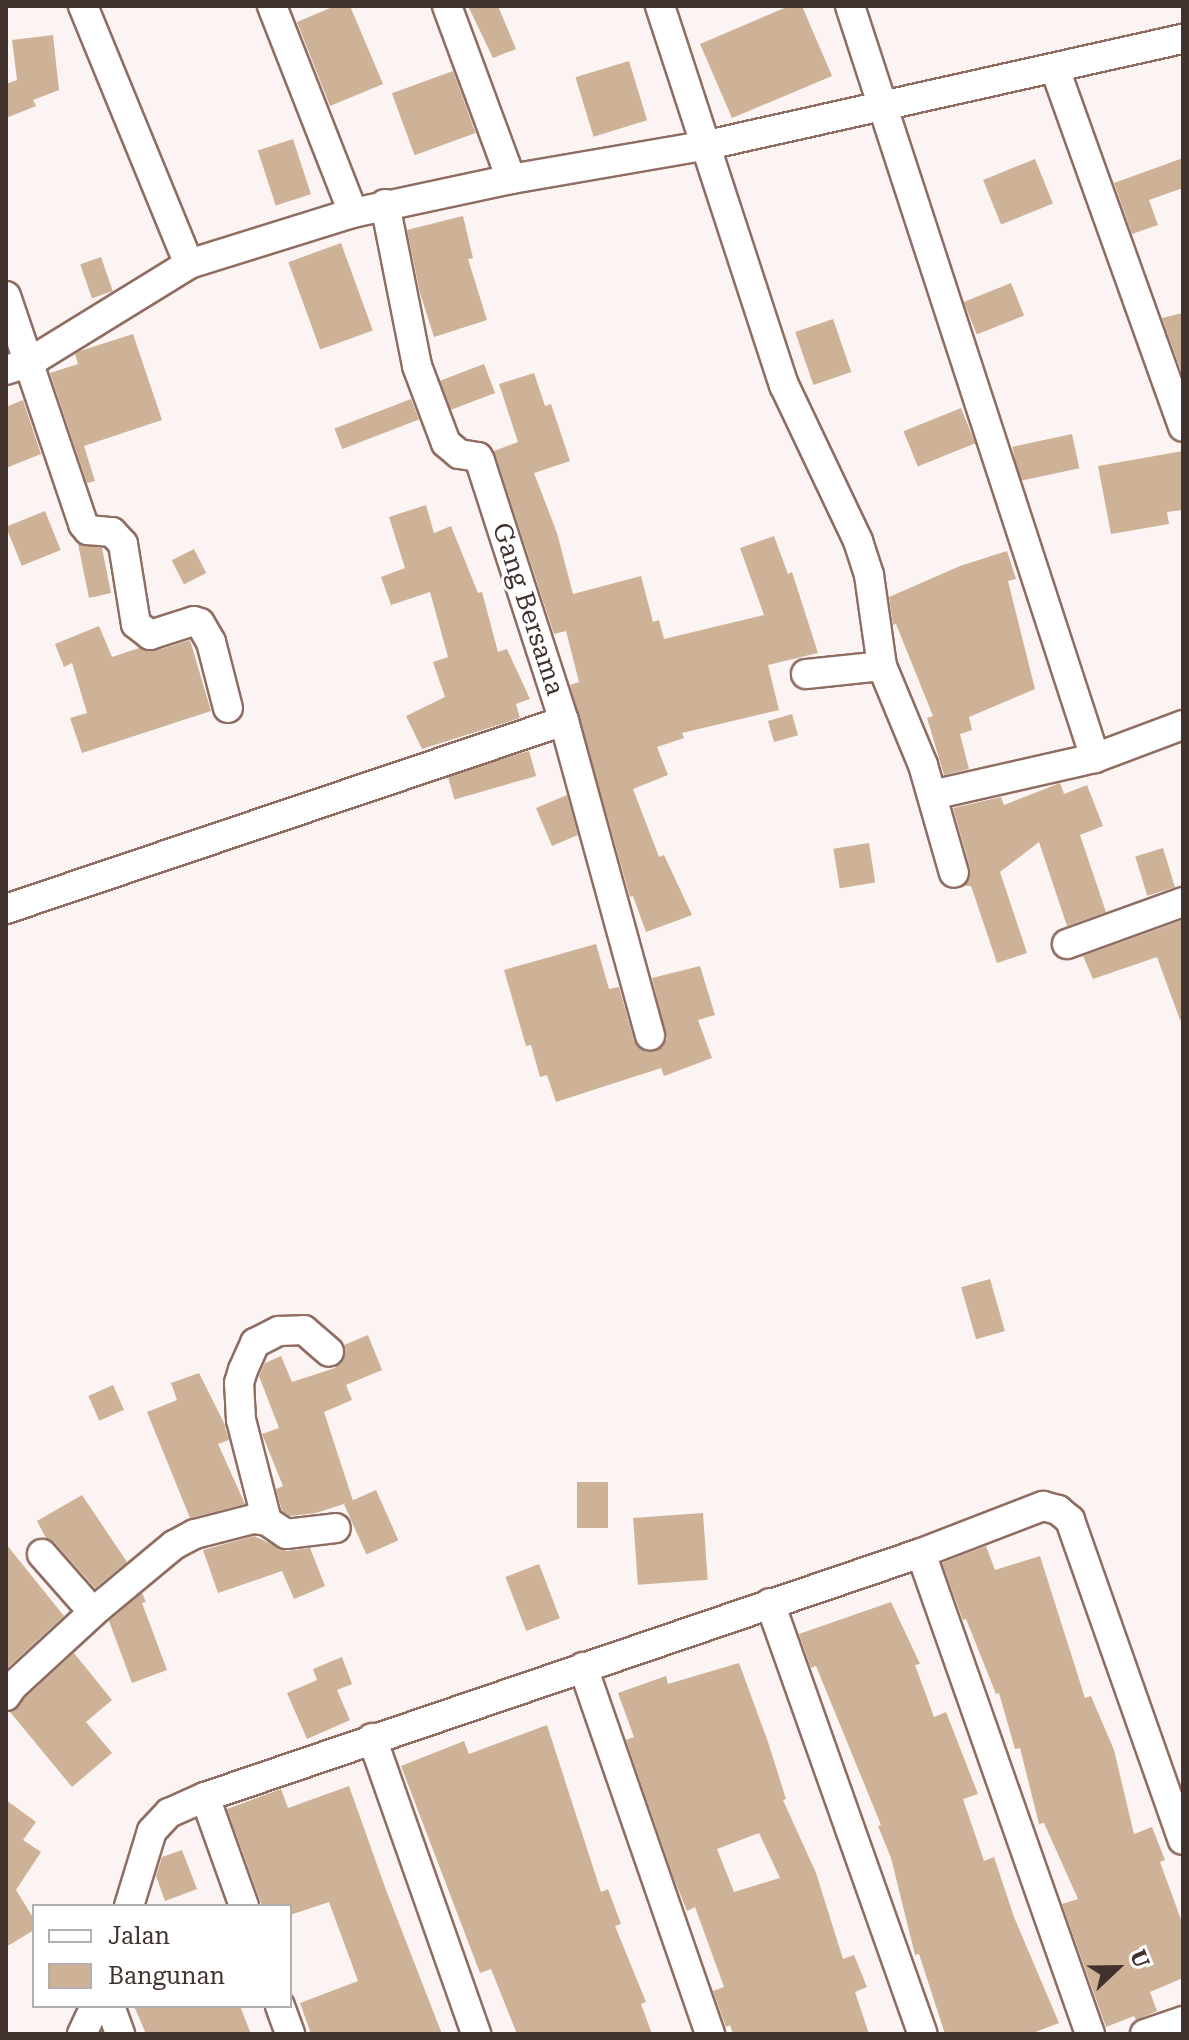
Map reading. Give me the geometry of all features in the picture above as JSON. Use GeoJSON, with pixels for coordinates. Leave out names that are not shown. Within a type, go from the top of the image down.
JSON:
{"type":"FeatureCollection","features":[{"type":"Feature","properties":{"kind":"street"},"geometry":{"type":"LineString","coordinates":[[83,6],[189,264]]}},
{"type":"Feature","properties":{"kind":"street"},"geometry":{"type":"LineString","coordinates":[[272,6],[353,213]]}},
{"type":"Feature","properties":{"kind":"street"},"geometry":{"type":"LineString","coordinates":[[447,6],[511,179]]}},
{"type":"Feature","properties":{"kind":"street"},"geometry":{"type":"LineString","coordinates":[[660,6],[703,146],[784,385],[828,484],[858,541],[869,575],[882,666],[932,795],[954,873]]}},
{"type":"Feature","properties":{"kind":"street"},"geometry":{"type":"LineString","coordinates":[[850,6],[1095,758]]}},
{"type":"Feature","properties":{"kind":"street"},"geometry":{"type":"LineString","coordinates":[[18,366],[189,264],[385,204],[703,146],[1183,39]]}},
{"type":"Feature","properties":{"kind":"street"},"geometry":{"type":"LineString","coordinates":[[1055,69],[1183,427]]}},
{"type":"Feature","properties":{"kind":"street","name":"Gang Bersama"},"geometry":{"type":"LineString","coordinates":[[385,204],[417,366],[446,443],[459,454],[479,458],[564,721],[650,1035]]}},
{"type":"Feature","properties":{"kind":"street"},"geometry":{"type":"LineString","coordinates":[[6,296],[18,366],[83,524],[88,530],[112,532],[123,544],[136,624],[150,635],[194,621],[200,623],[211,642],[228,708]]}},
{"type":"Feature","properties":{"kind":"street"},"geometry":{"type":"LineString","coordinates":[[806,674],[882,666]]}},
{"type":"Feature","properties":{"kind":"street"},"geometry":{"type":"LineString","coordinates":[[6,909],[564,721]]}},
{"type":"Feature","properties":{"kind":"street"},"geometry":{"type":"LineString","coordinates":[[932,795],[1095,758],[1183,725]]}},
{"type":"Feature","properties":{"kind":"street"},"geometry":{"type":"LineString","coordinates":[[1067,944],[1183,902]]}},
{"type":"Feature","properties":{"kind":"street"},"geometry":{"type":"LineString","coordinates":[[267,1521],[241,1420],[239,1383],[243,1370],[255,1343],[279,1331],[304,1330],[329,1352]]}},
{"type":"Feature","properties":{"kind":"street"},"geometry":{"type":"LineString","coordinates":[[130,1904],[152,1831],[169,1813],[205,1797],[921,1553],[1043,1506],[1058,1510],[1070,1520],[1183,1840]]}},
{"type":"Feature","properties":{"kind":"street"},"geometry":{"type":"LineString","coordinates":[[6,1696],[93,1612],[174,1545],[195,1534],[253,1519],[267,1521],[286,1534],[336,1528]]}},
{"type":"Feature","properties":{"kind":"street"},"geometry":{"type":"LineString","coordinates":[[921,1553],[1090,2034]]}},
{"type":"Feature","properties":{"kind":"street"},"geometry":{"type":"LineString","coordinates":[[42,1554],[93,1612]]}},
{"type":"Feature","properties":{"kind":"street"},"geometry":{"type":"LineString","coordinates":[[770,1603],[923,2034]]}},
{"type":"Feature","properties":{"kind":"street"},"geometry":{"type":"LineString","coordinates":[[583,1667],[710,2034]]}},
{"type":"Feature","properties":{"kind":"street"},"geometry":{"type":"LineString","coordinates":[[372,1738],[476,2034]]}},
{"type":"Feature","properties":{"kind":"street"},"geometry":{"type":"LineString","coordinates":[[205,1797],[243,1904]]}},
{"type":"Feature","properties":{"kind":"street"},"geometry":{"type":"LineString","coordinates":[[82,2034],[94,2008]]}},
{"type":"Feature","properties":{"kind":"street"},"geometry":{"type":"LineString","coordinates":[[111,2008],[120,2034]]}},
{"type":"Feature","properties":{"kind":"street"},"geometry":{"type":"LineString","coordinates":[[281,2008],[290,2034]]}},
{"type":"Feature","properties":{"kind":"street"},"geometry":{"type":"LineString","coordinates":[[1145,2034],[1183,2021]]}},
{"type":"Feature","properties":{"kind":"building"},"geometry":{"type":"Polygon","coordinates":[[[335,6],[350,6],[383,84],[330,106],[297,22],[335,6]]]}},
{"type":"Feature","properties":{"kind":"building"},"geometry":{"type":"Polygon","coordinates":[[[468,6],[498,6],[516,49],[493,58],[468,6]]]}},
{"type":"Feature","properties":{"kind":"building"},"geometry":{"type":"Polygon","coordinates":[[[789,6],[802,6],[832,76],[732,118],[700,44],[789,6]]]}},
{"type":"Feature","properties":{"kind":"building"},"geometry":{"type":"Polygon","coordinates":[[[53,35],[59,90],[33,100],[36,106],[6,118],[6,84],[17,80],[12,40],[53,35]]]}},
{"type":"Feature","properties":{"kind":"building"},"geometry":{"type":"Polygon","coordinates":[[[629,61],[647,120],[594,137],[575,77],[629,61]]]}},
{"type":"Feature","properties":{"kind":"building"},"geometry":{"type":"Polygon","coordinates":[[[453,71],[476,133],[414,155],[392,93],[453,71]]]}},
{"type":"Feature","properties":{"kind":"building"},"geometry":{"type":"Polygon","coordinates":[[[293,139],[311,194],[276,206],[258,150],[293,139]]]}},
{"type":"Feature","properties":{"kind":"building"},"geometry":{"type":"Polygon","coordinates":[[[1183,158],[1183,188],[1149,200],[1158,225],[1132,234],[1114,183],[1183,158]]]}},
{"type":"Feature","properties":{"kind":"building"},"geometry":{"type":"Polygon","coordinates":[[[1035,159],[1053,204],[1001,224],[983,180],[1035,159]]]}},
{"type":"Feature","properties":{"kind":"building"},"geometry":{"type":"Polygon","coordinates":[[[463,216],[473,258],[468,259],[487,320],[434,337],[420,293],[407,230],[463,216]]]}},
{"type":"Feature","properties":{"kind":"building"},"geometry":{"type":"Polygon","coordinates":[[[341,243],[373,330],[320,350],[288,262],[341,243]]]}},
{"type":"Feature","properties":{"kind":"building"},"geometry":{"type":"Polygon","coordinates":[[[101,257],[113,291],[92,298],[80,264],[101,257]]]}},
{"type":"Feature","properties":{"kind":"building"},"geometry":{"type":"Polygon","coordinates":[[[1011,283],[1024,315],[977,335],[964,302],[1011,283]]]}},
{"type":"Feature","properties":{"kind":"building"},"geometry":{"type":"Polygon","coordinates":[[[1183,313],[1183,376],[1162,318],[1183,313]]]}},
{"type":"Feature","properties":{"kind":"building"},"geometry":{"type":"Polygon","coordinates":[[[833,319],[851,372],[813,385],[795,332],[833,319]]]}},
{"type":"Feature","properties":{"kind":"building"},"geometry":{"type":"Polygon","coordinates":[[[133,334],[162,420],[84,446],[95,481],[87,483],[50,373],[78,364],[75,354],[80,351],[133,334]]]}},
{"type":"Feature","properties":{"kind":"building"},"geometry":{"type":"Polygon","coordinates":[[[484,364],[495,393],[451,410],[440,381],[484,364]]]}},
{"type":"Feature","properties":{"kind":"building"},"geometry":{"type":"Polygon","coordinates":[[[534,373],[545,406],[551,404],[570,461],[534,473],[557,533],[573,594],[641,576],[653,622],[659,620],[664,639],[764,615],[740,548],[774,536],[788,574],[792,572],[818,653],[768,665],[779,710],[682,733],[684,738],[657,747],[668,775],[633,789],[659,857],[664,855],[692,915],[646,932],[633,896],[630,897],[570,685],[579,682],[566,631],[554,634],[494,451],[518,442],[499,384],[534,373]]]}},
{"type":"Feature","properties":{"kind":"building"},"geometry":{"type":"Polygon","coordinates":[[[411,399],[419,420],[342,449],[334,428],[411,399]]]}},
{"type":"Feature","properties":{"kind":"building"},"geometry":{"type":"Polygon","coordinates":[[[23,400],[41,454],[6,468],[6,407],[23,400]]]}},
{"type":"Feature","properties":{"kind":"building"},"geometry":{"type":"Polygon","coordinates":[[[961,408],[975,443],[918,466],[904,431],[961,408]]]}},
{"type":"Feature","properties":{"kind":"building"},"geometry":{"type":"Polygon","coordinates":[[[1072,434],[1079,468],[1020,481],[1012,447],[1072,434]]]}},
{"type":"Feature","properties":{"kind":"building"},"geometry":{"type":"Polygon","coordinates":[[[1183,451],[1183,510],[1167,512],[1169,524],[1111,534],[1098,466],[1183,451]]]}},
{"type":"Feature","properties":{"kind":"building"},"geometry":{"type":"Polygon","coordinates":[[[426,505],[434,533],[451,526],[478,593],[482,592],[498,652],[507,649],[530,699],[516,704],[520,718],[422,749],[406,716],[445,697],[433,662],[448,657],[430,592],[391,605],[381,577],[405,568],[389,517],[426,505]]]}},
{"type":"Feature","properties":{"kind":"building"},"geometry":{"type":"Polygon","coordinates":[[[45,511],[61,550],[22,566],[6,527],[45,511]]]}},
{"type":"Feature","properties":{"kind":"building"},"geometry":{"type":"Polygon","coordinates":[[[78,544],[102,548],[111,593],[89,598],[78,544]]]}},
{"type":"Feature","properties":{"kind":"building"},"geometry":{"type":"Polygon","coordinates":[[[194,549],[206,573],[184,584],[172,560],[194,549]]]}},
{"type":"Feature","properties":{"kind":"building"},"geometry":{"type":"Polygon","coordinates":[[[1007,551],[1016,579],[1008,581],[1035,689],[969,717],[972,730],[960,734],[969,769],[944,775],[927,718],[933,716],[896,624],[893,625],[889,597],[960,566],[1007,551]]]}},
{"type":"Feature","properties":{"kind":"building"},"geometry":{"type":"Polygon","coordinates":[[[99,626],[112,657],[139,648],[155,651],[190,640],[211,711],[82,753],[70,718],[87,713],[72,663],[64,667],[55,644],[99,626]]]}},
{"type":"Feature","properties":{"kind":"building"},"geometry":{"type":"Polygon","coordinates":[[[792,714],[798,735],[774,742],[768,721],[792,714]]]}},
{"type":"Feature","properties":{"kind":"building"},"geometry":{"type":"Polygon","coordinates":[[[529,751],[536,776],[454,799],[447,774],[529,751]]]}},
{"type":"Feature","properties":{"kind":"building"},"geometry":{"type":"Polygon","coordinates":[[[1060,783],[1064,794],[1087,785],[1103,826],[1080,835],[1106,912],[1067,926],[1039,842],[1000,872],[1027,953],[997,963],[971,886],[965,886],[970,868],[953,808],[1001,797],[1004,805],[1060,783]]]}},
{"type":"Feature","properties":{"kind":"building"},"geometry":{"type":"Polygon","coordinates":[[[567,795],[578,835],[552,846],[536,808],[567,795]]]}},
{"type":"Feature","properties":{"kind":"building"},"geometry":{"type":"Polygon","coordinates":[[[869,843],[875,883],[840,888],[833,849],[869,843]]]}},
{"type":"Feature","properties":{"kind":"building"},"geometry":{"type":"Polygon","coordinates":[[[1163,848],[1175,887],[1147,896],[1135,856],[1163,848]]]}},
{"type":"Feature","properties":{"kind":"building"},"geometry":{"type":"Polygon","coordinates":[[[1183,920],[1183,1020],[1180,1020],[1157,957],[1093,979],[1083,956],[1183,920]]]}},
{"type":"Feature","properties":{"kind":"building"},"geometry":{"type":"Polygon","coordinates":[[[596,944],[609,989],[619,987],[634,1040],[646,1052],[661,1047],[667,1039],[652,978],[700,966],[715,1015],[698,1020],[712,1058],[664,1076],[661,1068],[556,1102],[547,1075],[540,1077],[531,1045],[526,1046],[504,970],[596,944]]]}},
{"type":"Feature","properties":{"kind":"building"},"geometry":{"type":"Polygon","coordinates":[[[990,1279],[1005,1331],[976,1339],[961,1287],[990,1279]]]}},
{"type":"Feature","properties":{"kind":"building"},"geometry":{"type":"Polygon","coordinates":[[[368,1335],[382,1370],[346,1385],[352,1400],[324,1412],[353,1501],[316,1513],[290,1516],[282,1511],[276,1489],[283,1486],[262,1434],[279,1428],[259,1376],[265,1363],[281,1356],[292,1382],[335,1368],[345,1356],[344,1345],[368,1335]]]}},
{"type":"Feature","properties":{"kind":"building"},"geometry":{"type":"Polygon","coordinates":[[[199,1373],[224,1423],[229,1440],[218,1444],[245,1504],[190,1518],[147,1412],[177,1400],[171,1383],[199,1373]]]}},
{"type":"Feature","properties":{"kind":"building"},"geometry":{"type":"Polygon","coordinates":[[[113,1385],[124,1410],[99,1421],[88,1396],[113,1385]]]}},
{"type":"Feature","properties":{"kind":"building"},"geometry":{"type":"Polygon","coordinates":[[[577,1482],[608,1482],[608,1528],[577,1528],[577,1482]]]}},
{"type":"Feature","properties":{"kind":"building"},"geometry":{"type":"Polygon","coordinates":[[[376,1490],[398,1540],[366,1554],[344,1504],[376,1490]]]}},
{"type":"Feature","properties":{"kind":"building"},"geometry":{"type":"Polygon","coordinates":[[[82,1495],[127,1562],[95,1588],[55,1543],[46,1538],[37,1521],[82,1495]]]}},
{"type":"Feature","properties":{"kind":"building"},"geometry":{"type":"Polygon","coordinates":[[[703,1513],[708,1580],[638,1585],[633,1518],[703,1513]]]}},
{"type":"Feature","properties":{"kind":"building"},"geometry":{"type":"Polygon","coordinates":[[[254,1536],[287,1551],[310,1548],[325,1586],[294,1599],[282,1571],[218,1593],[203,1550],[254,1536]]]}},
{"type":"Feature","properties":{"kind":"building"},"geometry":{"type":"Polygon","coordinates":[[[6,1544],[64,1616],[6,1669],[6,1544]]]}},
{"type":"Feature","properties":{"kind":"building"},"geometry":{"type":"Polygon","coordinates":[[[986,1546],[995,1570],[1040,1556],[1085,1698],[1091,1696],[1114,1750],[1134,1834],[1152,1827],[1165,1860],[1160,1862],[1183,1925],[1183,1978],[1150,1992],[1157,2011],[1136,2020],[1134,2016],[1106,2027],[1062,1904],[1078,1899],[1044,1823],[1039,1824],[1020,1748],[1015,1749],[999,1693],[996,1694],[966,1619],[963,1620],[942,1563],[986,1546]]]}},
{"type":"Feature","properties":{"kind":"building"},"geometry":{"type":"Polygon","coordinates":[[[539,1564],[560,1618],[526,1631],[505,1577],[539,1564]]]}},
{"type":"Feature","properties":{"kind":"building"},"geometry":{"type":"Polygon","coordinates":[[[142,1593],[146,1602],[142,1603],[167,1670],[132,1683],[109,1621],[142,1593]]]}},
{"type":"Feature","properties":{"kind":"building"},"geometry":{"type":"Polygon","coordinates":[[[891,1602],[920,1664],[915,1665],[934,1717],[946,1712],[978,1794],[963,1799],[984,1861],[994,1857],[1014,1917],[1059,2023],[1030,2034],[945,2034],[919,1954],[915,1955],[891,1858],[878,1826],[881,1825],[816,1666],[811,1668],[799,1634],[891,1602]]]}},
{"type":"Feature","properties":{"kind":"building"},"geometry":{"type":"Polygon","coordinates":[[[74,1653],[112,1700],[86,1722],[112,1753],[72,1787],[10,1712],[74,1653]]]}},
{"type":"Feature","properties":{"kind":"building"},"geometry":{"type":"Polygon","coordinates":[[[342,1657],[352,1684],[337,1690],[350,1720],[307,1739],[287,1693],[317,1680],[313,1669],[342,1657]]]}},
{"type":"Feature","properties":{"kind":"building"},"geometry":{"type":"Polygon","coordinates":[[[739,1663],[768,1742],[786,1799],[783,1800],[816,1873],[843,1959],[854,1955],[867,1987],[855,1992],[869,2034],[733,2034],[730,2025],[726,2027],[713,1991],[724,1987],[695,1907],[687,1911],[674,1879],[626,1740],[634,1737],[618,1693],[666,1676],[668,1684],[739,1663]],[[759,1833],[717,1849],[734,1892],[780,1878],[759,1833]]]}},
{"type":"Feature","properties":{"kind":"building"},"geometry":{"type":"Polygon","coordinates":[[[547,1725],[601,1892],[608,1889],[621,1924],[615,1926],[646,2002],[641,2004],[652,2034],[517,2034],[491,1969],[480,1973],[401,1766],[464,1741],[469,1754],[547,1725]]]}},
{"type":"Feature","properties":{"kind":"building"},"geometry":{"type":"Polygon","coordinates":[[[349,1786],[442,2034],[311,2034],[300,2003],[358,1981],[329,1902],[292,1914],[292,1904],[261,1904],[227,1809],[281,1789],[288,1808],[349,1786]]]}},
{"type":"Feature","properties":{"kind":"building"},"geometry":{"type":"Polygon","coordinates":[[[6,1800],[36,1822],[23,1840],[41,1852],[16,1890],[32,1916],[32,1931],[6,1947],[6,1800]]]}},
{"type":"Feature","properties":{"kind":"building"},"geometry":{"type":"Polygon","coordinates":[[[182,1850],[197,1889],[165,1901],[156,1876],[162,1857],[182,1850]]]}},
{"type":"Feature","properties":{"kind":"building"},"geometry":{"type":"Polygon","coordinates":[[[135,2008],[241,2008],[251,2034],[146,2034],[135,2008]]]}}]}
